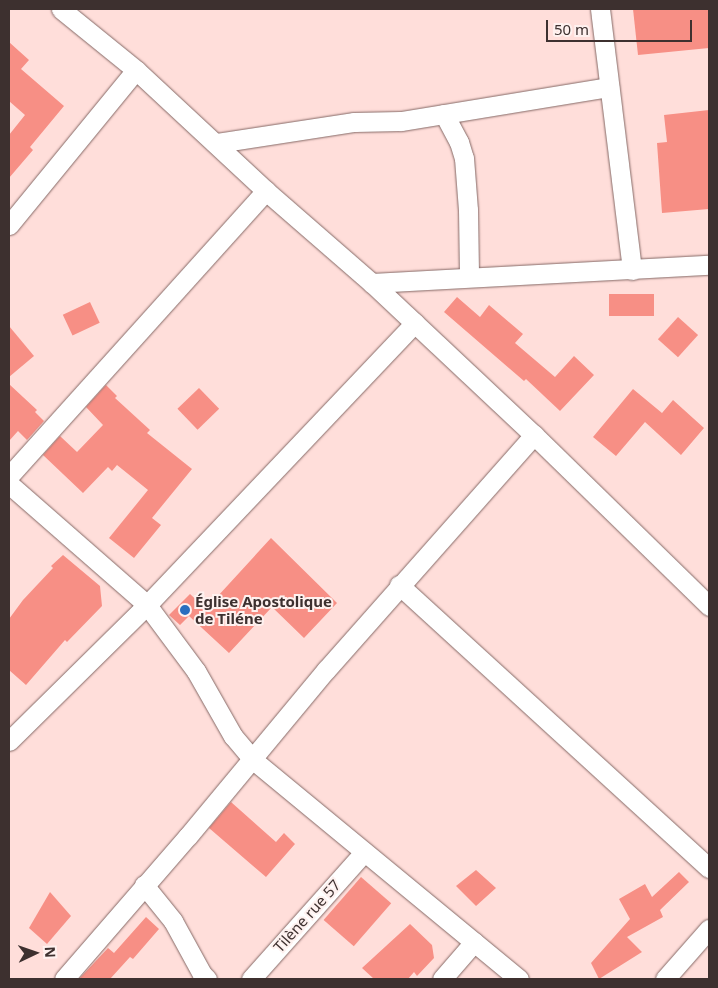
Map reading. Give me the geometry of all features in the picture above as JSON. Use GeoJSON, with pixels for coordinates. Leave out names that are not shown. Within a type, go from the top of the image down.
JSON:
{"type":"FeatureCollection","features":[{"type":"Feature","properties":{"kind":"street"},"geometry":{"type":"LineString","coordinates":[[600,9],[632,270]]}},
{"type":"Feature","properties":{"kind":"street"},"geometry":{"type":"LineString","coordinates":[[72,10],[217,143],[266,191],[415,323],[534,435],[709,606]]}},
{"type":"Feature","properties":{"kind":"street"},"geometry":{"type":"LineString","coordinates":[[9,225],[136,70]]}},
{"type":"Feature","properties":{"kind":"street"},"geometry":{"type":"LineString","coordinates":[[217,143],[354,122],[401,121],[609,87]]}},
{"type":"Feature","properties":{"kind":"street"},"geometry":{"type":"LineString","coordinates":[[444,114],[460,142],[464,158],[468,210],[469,277]]}},
{"type":"Feature","properties":{"kind":"street"},"geometry":{"type":"LineString","coordinates":[[9,476],[266,191]]}},
{"type":"Feature","properties":{"kind":"street"},"geometry":{"type":"LineString","coordinates":[[372,283],[709,265]]}},
{"type":"Feature","properties":{"kind":"street"},"geometry":{"type":"LineString","coordinates":[[9,741],[147,605],[415,323]]}},
{"type":"Feature","properties":{"kind":"street"},"geometry":{"type":"LineString","coordinates":[[64,979],[188,836],[399,585],[534,435]]}},
{"type":"Feature","properties":{"kind":"street"},"geometry":{"type":"LineString","coordinates":[[9,484],[147,605],[196,671],[234,736],[252,759],[519,979]]}},
{"type":"Feature","properties":{"kind":"street"},"geometry":{"type":"LineString","coordinates":[[399,585],[709,868]]}},
{"type":"Feature","properties":{"kind":"street","name":"Tilène rue 57"},"geometry":{"type":"LineString","coordinates":[[251,979],[364,852]]}},
{"type":"Feature","properties":{"kind":"street"},"geometry":{"type":"LineString","coordinates":[[144,885],[172,921],[202,974],[207,979]]}},
{"type":"Feature","properties":{"kind":"street"},"geometry":{"type":"LineString","coordinates":[[665,979],[709,929]]}},
{"type":"Feature","properties":{"kind":"street"},"geometry":{"type":"LineString","coordinates":[[442,979],[474,942]]}},
{"type":"Feature","properties":{"kind":"building"},"geometry":{"type":"Polygon","coordinates":[[[633,9],[709,9],[709,48],[638,55],[633,9]]]}},
{"type":"Feature","properties":{"kind":"building"},"geometry":{"type":"Polygon","coordinates":[[[9,42],[29,60],[21,69],[64,106],[30,147],[33,150],[9,178],[9,135],[25,115],[9,101],[9,42]]]}},
{"type":"Feature","properties":{"kind":"building"},"geometry":{"type":"Polygon","coordinates":[[[709,110],[709,209],[662,213],[657,143],[667,142],[664,115],[709,110]]]}},
{"type":"Feature","properties":{"kind":"building"},"geometry":{"type":"Polygon","coordinates":[[[609,294],[654,294],[654,316],[609,316],[609,294]]]}},
{"type":"Feature","properties":{"kind":"building"},"geometry":{"type":"Polygon","coordinates":[[[457,297],[480,317],[489,305],[523,334],[515,343],[555,377],[574,356],[594,375],[560,411],[526,379],[524,381],[444,312],[457,297]]]}},
{"type":"Feature","properties":{"kind":"building"},"geometry":{"type":"Polygon","coordinates":[[[90,302],[100,323],[73,336],[63,315],[90,302]]]}},
{"type":"Feature","properties":{"kind":"building"},"geometry":{"type":"Polygon","coordinates":[[[678,317],[698,335],[678,357],[658,339],[678,317]]]}},
{"type":"Feature","properties":{"kind":"building"},"geometry":{"type":"Polygon","coordinates":[[[9,326],[34,356],[9,377],[9,326]]]}},
{"type":"Feature","properties":{"kind":"building"},"geometry":{"type":"Polygon","coordinates":[[[9,384],[37,410],[35,412],[44,421],[27,440],[18,431],[9,441],[9,384]]]}},
{"type":"Feature","properties":{"kind":"building"},"geometry":{"type":"Polygon","coordinates":[[[106,385],[117,396],[115,398],[150,430],[147,433],[192,469],[152,518],[161,525],[134,558],[109,538],[148,490],[117,465],[112,471],[108,467],[83,493],[43,455],[60,436],[77,452],[103,425],[86,407],[106,385]]]}},
{"type":"Feature","properties":{"kind":"building"},"geometry":{"type":"Polygon","coordinates":[[[199,388],[219,409],[198,430],[177,409],[199,388]]]}},
{"type":"Feature","properties":{"kind":"building"},"geometry":{"type":"Polygon","coordinates":[[[633,389],[662,413],[673,400],[704,428],[681,455],[645,422],[616,456],[593,437],[633,389]]]}},
{"type":"Feature","properties":{"kind":"building"},"geometry":{"type":"Polygon","coordinates":[[[271,538],[337,603],[304,638],[272,607],[229,653],[189,616],[180,625],[169,615],[190,594],[206,609],[271,538]]]}},
{"type":"Feature","properties":{"kind":"building"},"geometry":{"type":"Polygon","coordinates":[[[63,555],[100,586],[102,606],[67,642],[65,640],[26,685],[9,670],[9,619],[23,600],[53,568],[51,566],[63,555]]]}},
{"type":"Feature","properties":{"kind":"building"},"geometry":{"type":"Polygon","coordinates":[[[231,802],[276,842],[284,833],[295,844],[266,877],[209,828],[231,802]]]}},
{"type":"Feature","properties":{"kind":"building"},"geometry":{"type":"Polygon","coordinates":[[[476,870],[496,888],[476,906],[456,886],[476,870]]]}},
{"type":"Feature","properties":{"kind":"building"},"geometry":{"type":"Polygon","coordinates":[[[679,872],[689,882],[660,910],[663,917],[627,937],[642,952],[599,979],[591,963],[630,919],[619,899],[645,884],[652,897],[679,872]]]}},
{"type":"Feature","properties":{"kind":"building"},"geometry":{"type":"Polygon","coordinates":[[[361,877],[391,903],[354,946],[324,920],[361,877]]]}},
{"type":"Feature","properties":{"kind":"building"},"geometry":{"type":"Polygon","coordinates":[[[50,892],[71,916],[47,944],[29,928],[50,892]]]}},
{"type":"Feature","properties":{"kind":"building"},"geometry":{"type":"Polygon","coordinates":[[[146,917],[159,929],[133,959],[130,957],[110,979],[79,979],[108,948],[114,953],[146,917]]]}},
{"type":"Feature","properties":{"kind":"building"},"geometry":{"type":"Polygon","coordinates":[[[410,924],[432,945],[434,958],[417,976],[414,972],[408,979],[374,979],[362,968],[410,924]]]}},
{"type":"Feature","properties":{"kind":"place","name":"Église Apostolique de Tiléne"},"geometry":{"type":"Point","coordinates":[185,610]}}]}
